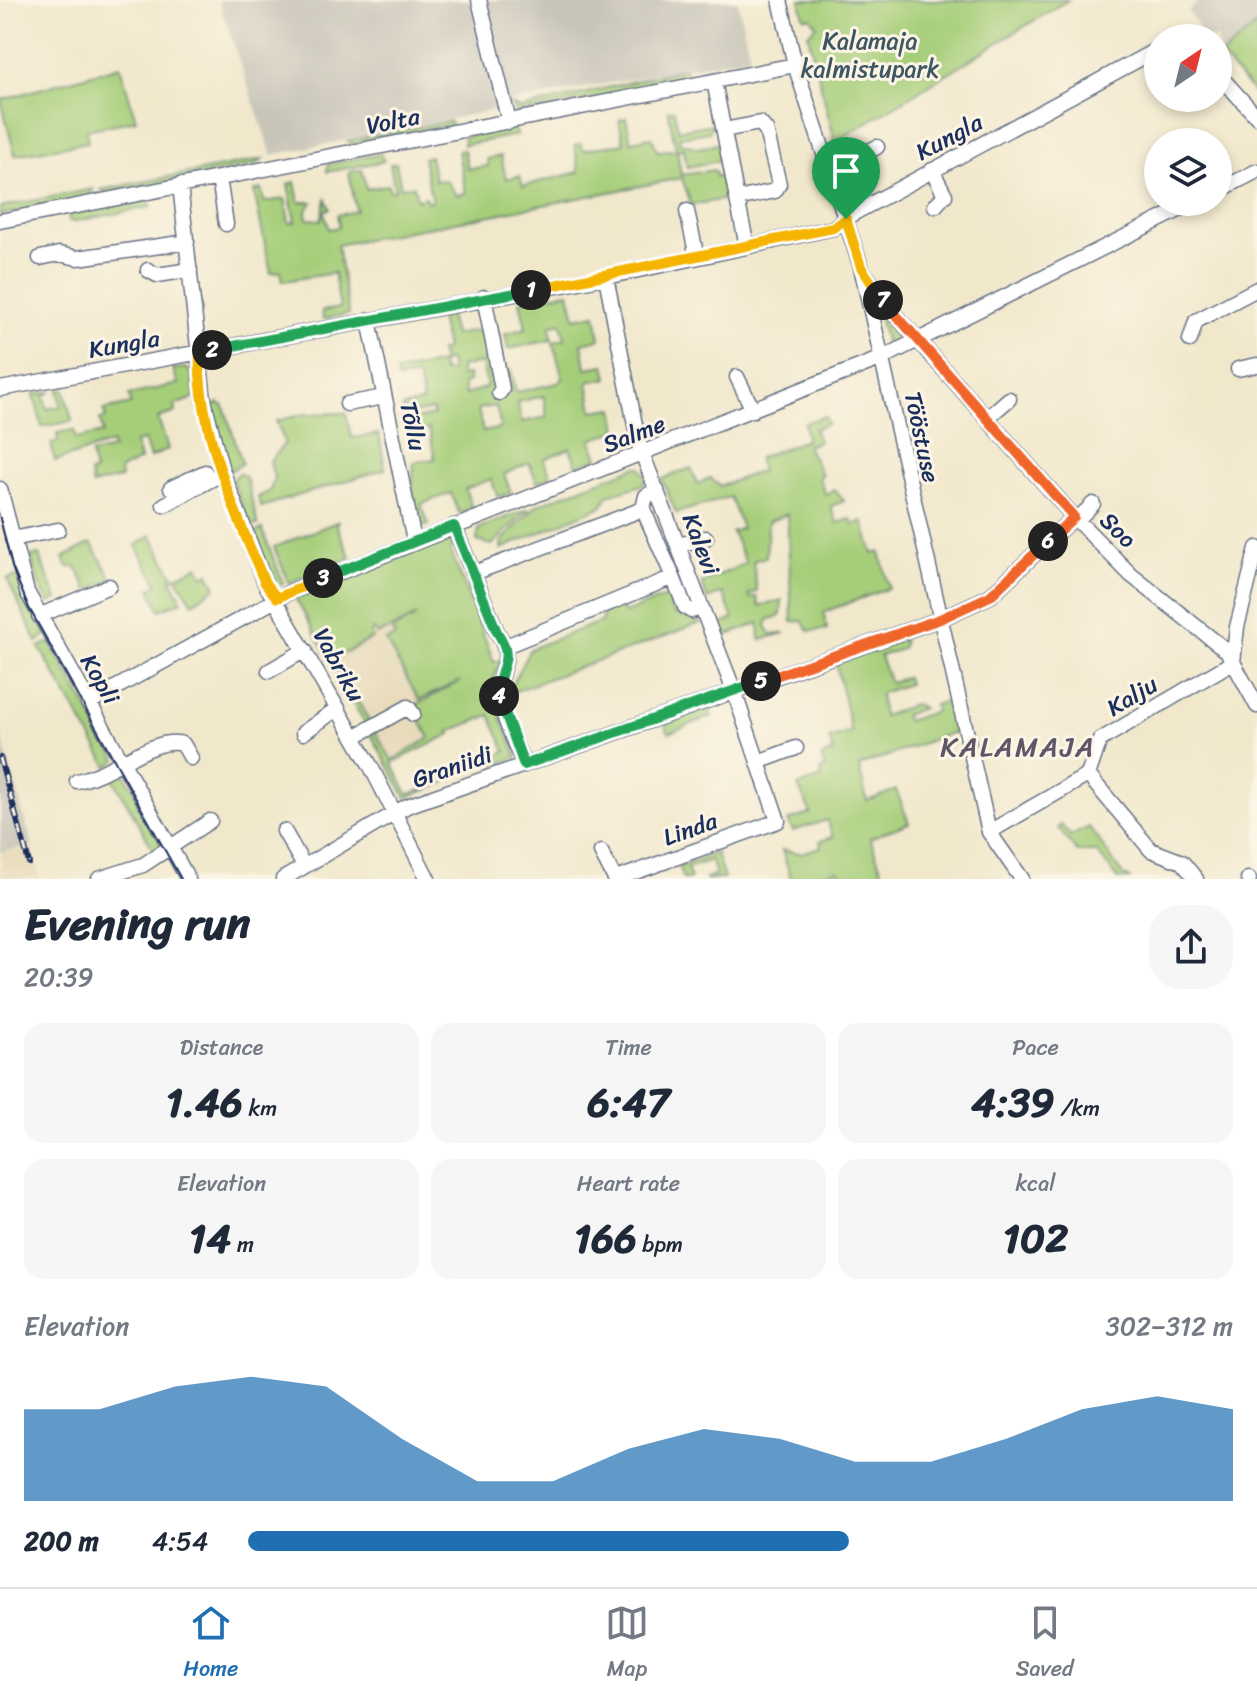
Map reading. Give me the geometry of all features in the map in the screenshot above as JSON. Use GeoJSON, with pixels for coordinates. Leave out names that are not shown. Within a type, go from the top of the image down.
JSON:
{"type":"FeatureCollection","features":[{"type":"Feature","properties":{"kind":"street"},"geometry":{"type":"LineString","coordinates":[[479,0],[509,122]]}},
{"type":"Feature","properties":{"kind":"street","name":"Tööstuse"},"geometry":{"type":"LineString","coordinates":[[780,0],[795,65],[861,267],[940,619],[983,838],[1018,874]]}},
{"type":"Feature","properties":{"kind":"street","name":"Kungla"},"geometry":{"type":"LineString","coordinates":[[0,389],[484,297],[606,277],[833,228],[932,170],[1144,56]]}},
{"type":"Feature","properties":{"kind":"street","name":"Volta"},"geometry":{"type":"LineString","coordinates":[[0,221],[795,65]]}},
{"type":"Feature","properties":{"kind":"street"},"geometry":{"type":"LineString","coordinates":[[714,81],[747,246]]}},
{"type":"Feature","properties":{"kind":"street"},"geometry":{"type":"LineString","coordinates":[[1232,89],[1257,117]]}},
{"type":"Feature","properties":{"kind":"street"},"geometry":{"type":"LineString","coordinates":[[724,130],[760,123],[766,130],[779,184],[775,191],[737,199]]}},
{"type":"Feature","properties":{"kind":"street"},"geometry":{"type":"LineString","coordinates":[[833,182],[850,177],[854,159],[877,147]]}},
{"type":"Feature","properties":{"kind":"street"},"geometry":{"type":"LineString","coordinates":[[932,170],[945,195],[935,206]]}},
{"type":"Feature","properties":{"kind":"street"},"geometry":{"type":"LineString","coordinates":[[1232,184],[1257,171]]}},
{"type":"Feature","properties":{"kind":"street"},"geometry":{"type":"LineString","coordinates":[[219,178],[226,224]]}},
{"type":"Feature","properties":{"kind":"street","name":"Vabriku"},"geometry":{"type":"LineString","coordinates":[[180,185],[204,401],[223,472],[263,578],[354,737],[428,879]]}},
{"type":"Feature","properties":{"kind":"street"},"geometry":{"type":"LineString","coordinates":[[687,211],[697,257]]}},
{"type":"Feature","properties":{"kind":"street","name":"Salme"},"geometry":{"type":"LineString","coordinates":[[88,703],[277,598],[414,541],[882,358],[1167,216]]}},
{"type":"Feature","properties":{"kind":"street"},"geometry":{"type":"LineString","coordinates":[[40,258],[59,254],[78,258],[187,242]]}},
{"type":"Feature","properties":{"kind":"street","name":"Soo"},"geometry":{"type":"LineString","coordinates":[[861,267],[894,313],[1075,518],[1131,575],[1212,637],[1233,662],[1257,706]]}},
{"type":"Feature","properties":{"kind":"street"},"geometry":{"type":"LineString","coordinates":[[148,270],[157,275],[190,270]]}},
{"type":"Feature","properties":{"kind":"street","name":"Kalevi"},"geometry":{"type":"LineString","coordinates":[[606,277],[628,357],[643,453],[734,691],[778,821]]}},
{"type":"Feature","properties":{"kind":"street"},"geometry":{"type":"LineString","coordinates":[[1190,340],[1196,321],[1257,289]]}},
{"type":"Feature","properties":{"kind":"street"},"geometry":{"type":"LineString","coordinates":[[484,297],[500,391]]}},
{"type":"Feature","properties":{"kind":"street"},"geometry":{"type":"LineString","coordinates":[[869,311],[877,306],[894,313]]}},
{"type":"Feature","properties":{"kind":"street","name":"Tõllu"},"geometry":{"type":"LineString","coordinates":[[369,320],[414,541]]}},
{"type":"Feature","properties":{"kind":"street"},"geometry":{"type":"LineString","coordinates":[[1238,369],[1257,365]]}},
{"type":"Feature","properties":{"kind":"street"},"geometry":{"type":"LineString","coordinates":[[737,377],[753,410]]}},
{"type":"Feature","properties":{"kind":"street"},"geometry":{"type":"LineString","coordinates":[[347,404],[384,397]]}},
{"type":"Feature","properties":{"kind":"street"},"geometry":{"type":"LineString","coordinates":[[987,418],[1009,399]]}},
{"type":"Feature","properties":{"kind":"street"},"geometry":{"type":"LineString","coordinates":[[171,488],[240,470]]}},
{"type":"Feature","properties":{"kind":"street"},"geometry":{"type":"LineString","coordinates":[[164,505],[223,472]]}},
{"type":"Feature","properties":{"kind":"street","name":"Kopli"},"geometry":{"type":"LineString","coordinates":[[0,489],[27,592],[188,879]]}},
{"type":"Feature","properties":{"kind":"street"},"geometry":{"type":"LineString","coordinates":[[657,490],[646,496],[643,509],[685,607],[691,611],[702,608]]}},
{"type":"Feature","properties":{"kind":"street","name":"Graniidi"},"geometry":{"type":"LineString","coordinates":[[283,879],[394,812],[940,619],[990,596],[1093,504]]}},
{"type":"Feature","properties":{"kind":"street"},"geometry":{"type":"LineString","coordinates":[[474,573],[643,509]]}},
{"type":"Feature","properties":{"kind":"street"},"geometry":{"type":"LineString","coordinates":[[454,526],[497,632],[506,646],[508,660],[498,684],[500,703],[524,765]]}},
{"type":"Feature","properties":{"kind":"street"},"geometry":{"type":"LineString","coordinates":[[12,539],[58,530]]}},
{"type":"Feature","properties":{"kind":"street"},"geometry":{"type":"LineString","coordinates":[[658,543],[706,538]]}},
{"type":"Feature","properties":{"kind":"street"},"geometry":{"type":"LineString","coordinates":[[1233,662],[1237,627],[1257,548]]}},
{"type":"Feature","properties":{"kind":"street"},"geometry":{"type":"LineString","coordinates":[[506,646],[673,577]]}},
{"type":"Feature","properties":{"kind":"street"},"geometry":{"type":"LineString","coordinates":[[39,616],[109,586]]}},
{"type":"Feature","properties":{"kind":"street"},"geometry":{"type":"LineString","coordinates":[[1212,637],[1237,627]]}},
{"type":"Feature","properties":{"kind":"street"},"geometry":{"type":"LineString","coordinates":[[269,671],[305,650]]}},
{"type":"Feature","properties":{"kind":"street"},"geometry":{"type":"LineString","coordinates":[[796,652],[802,666]]}},
{"type":"Feature","properties":{"kind":"street","name":"Kalju"},"geometry":{"type":"LineString","coordinates":[[1088,775],[1100,740],[1233,662]]}},
{"type":"Feature","properties":{"kind":"street"},"geometry":{"type":"LineString","coordinates":[[354,737],[379,728],[408,707],[413,714]]}},
{"type":"Feature","properties":{"kind":"street"},"geometry":{"type":"LineString","coordinates":[[303,733],[338,708]]}},
{"type":"Feature","properties":{"kind":"street"},"geometry":{"type":"LineString","coordinates":[[77,781],[99,777],[159,743],[175,741],[183,744],[191,758]]}},
{"type":"Feature","properties":{"kind":"street"},"geometry":{"type":"LineString","coordinates":[[758,762],[796,748]]}},
{"type":"Feature","properties":{"kind":"street"},"geometry":{"type":"LineString","coordinates":[[983,838],[1088,775],[1151,850],[1182,862],[1196,879]]}},
{"type":"Feature","properties":{"kind":"street"},"geometry":{"type":"LineString","coordinates":[[99,879],[143,865],[210,821]]}},
{"type":"Feature","properties":{"kind":"street","name":"Linda"},"geometry":{"type":"LineString","coordinates":[[616,879],[778,821]]}},
{"type":"Feature","properties":{"kind":"street"},"geometry":{"type":"LineString","coordinates":[[284,831],[304,866]]}},
{"type":"Feature","properties":{"kind":"street"},"geometry":{"type":"LineString","coordinates":[[601,852],[616,879]]}},
{"type":"Feature","properties":{"kind":"street"},"geometry":{"type":"LineString","coordinates":[[1001,879],[1018,874]]}},
{"type":"Feature","properties":{"kind":"shaded area"},"geometry":{"type":"Polygon","coordinates":[[[218,0],[737,0],[750,56],[506,103],[488,111],[272,155],[218,0]]]}},
{"type":"Feature","properties":{"kind":"shaded area"},"geometry":{"type":"Polygon","coordinates":[[[1201,0],[1257,0],[1257,25],[1232,47],[1232,24],[1196,24],[1188,11],[1201,0]]]}},
{"type":"Feature","properties":{"kind":"shaded area"},"geometry":{"type":"Polygon","coordinates":[[[424,548],[491,715],[450,731],[451,734],[388,765],[296,599],[424,548]]]}},
{"type":"Feature","properties":{"kind":"shaded area"},"geometry":{"type":"Polygon","coordinates":[[[0,730],[32,845],[0,852],[0,730]]]}},
{"type":"Feature","properties":{"kind":"shaded area"},"geometry":{"type":"Polygon","coordinates":[[[32,845],[40,879],[0,879],[0,852],[32,845]]]}},
{"type":"Feature","properties":{"kind":"green space","name":"Kalamaja kalmistupark"},"geometry":{"type":"Polygon","coordinates":[[[800,0],[1068,0],[835,142],[808,34],[817,25],[811,18],[804,17],[800,0]]]}},
{"type":"Feature","properties":{"kind":"green space"},"geometry":{"type":"Polygon","coordinates":[[[1257,25],[1257,97],[1232,69],[1232,47],[1257,25]]]}},
{"type":"Feature","properties":{"kind":"green space"},"geometry":{"type":"Polygon","coordinates":[[[120,66],[136,120],[86,130],[88,142],[15,155],[1,100],[120,66]]]}},
{"type":"Feature","properties":{"kind":"green space"},"geometry":{"type":"Polygon","coordinates":[[[684,69],[688,79],[517,114],[511,105],[521,109],[684,69]]]}},
{"type":"Feature","properties":{"kind":"green space"},"geometry":{"type":"Polygon","coordinates":[[[668,110],[674,110],[678,130],[713,124],[709,132],[679,137],[680,143],[698,148],[722,143],[725,160],[687,167],[684,149],[677,150],[681,175],[714,170],[716,177],[727,174],[732,198],[691,205],[682,178],[337,245],[349,314],[323,319],[322,311],[340,308],[334,273],[283,281],[281,271],[271,273],[254,191],[261,189],[264,202],[285,199],[289,223],[295,222],[288,184],[295,182],[299,202],[313,202],[306,211],[307,219],[321,220],[326,199],[330,209],[324,211],[329,229],[339,227],[337,215],[356,211],[349,172],[362,170],[366,189],[388,185],[390,191],[395,190],[390,164],[396,163],[401,187],[414,186],[417,200],[425,197],[427,202],[432,201],[423,158],[430,156],[435,181],[446,180],[456,195],[466,193],[458,151],[464,150],[468,169],[488,166],[487,159],[501,156],[506,179],[520,176],[523,186],[579,172],[575,145],[581,144],[583,150],[624,143],[619,120],[626,118],[631,141],[652,137],[657,151],[676,150],[668,110]]]}},
{"type":"Feature","properties":{"kind":"green space"},"geometry":{"type":"Polygon","coordinates":[[[449,121],[452,125],[354,146],[348,141],[449,121]]]}},
{"type":"Feature","properties":{"kind":"green space"},"geometry":{"type":"Polygon","coordinates":[[[513,127],[517,135],[463,145],[464,137],[513,127]]]}},
{"type":"Feature","properties":{"kind":"green space"},"geometry":{"type":"Polygon","coordinates":[[[380,154],[384,161],[327,172],[328,164],[380,154]]]}},
{"type":"Feature","properties":{"kind":"green space"},"geometry":{"type":"Polygon","coordinates":[[[263,159],[256,165],[105,194],[101,190],[263,159]]]}},
{"type":"Feature","properties":{"kind":"green space"},"geometry":{"type":"Polygon","coordinates":[[[93,189],[89,197],[0,215],[0,207],[93,189]]]}},
{"type":"Feature","properties":{"kind":"green space"},"geometry":{"type":"Polygon","coordinates":[[[148,198],[151,207],[71,222],[68,219],[70,214],[148,198]]]}},
{"type":"Feature","properties":{"kind":"green space"},"geometry":{"type":"Polygon","coordinates":[[[569,292],[575,318],[596,314],[600,339],[582,343],[586,368],[605,365],[608,378],[588,382],[593,411],[614,408],[618,430],[591,440],[598,458],[577,466],[570,448],[544,459],[551,477],[537,482],[529,463],[504,474],[511,493],[498,497],[491,479],[465,489],[472,508],[459,513],[451,493],[421,504],[429,525],[421,527],[412,490],[414,462],[435,459],[429,429],[408,434],[405,421],[434,415],[433,410],[404,415],[403,407],[423,402],[418,376],[397,379],[396,372],[441,363],[443,372],[451,371],[449,361],[443,362],[440,351],[446,349],[440,317],[449,315],[454,335],[481,330],[477,310],[483,308],[491,374],[504,394],[512,392],[505,370],[511,369],[516,392],[558,383],[563,379],[553,342],[565,339],[561,323],[550,326],[552,340],[508,349],[505,334],[526,328],[520,301],[569,292]],[[482,363],[460,367],[461,376],[468,375],[469,382],[463,383],[465,395],[487,387],[482,363]],[[544,396],[517,402],[522,422],[547,417],[544,396]],[[496,406],[478,409],[483,432],[501,428],[496,406]]]}},
{"type":"Feature","properties":{"kind":"green space"},"geometry":{"type":"Polygon","coordinates":[[[878,312],[884,313],[906,341],[887,349],[878,312]]]}},
{"type":"Feature","properties":{"kind":"green space"},"geometry":{"type":"Polygon","coordinates":[[[186,368],[192,373],[195,398],[175,405],[176,412],[158,418],[168,449],[150,458],[144,440],[135,442],[140,460],[120,470],[121,478],[92,485],[90,473],[95,472],[91,454],[113,449],[112,443],[55,461],[51,443],[58,442],[57,433],[74,430],[76,439],[103,433],[100,419],[106,418],[104,410],[131,404],[129,395],[178,384],[173,369],[186,368]]]}},
{"type":"Feature","properties":{"kind":"green space"},"geometry":{"type":"Polygon","coordinates":[[[64,389],[72,421],[42,427],[34,394],[51,392],[44,396],[47,409],[61,406],[58,390],[64,389]]]}},
{"type":"Feature","properties":{"kind":"green space"},"geometry":{"type":"Polygon","coordinates":[[[219,403],[224,406],[242,463],[232,470],[228,468],[211,407],[219,403]]]}},
{"type":"Feature","properties":{"kind":"green space"},"geometry":{"type":"Polygon","coordinates":[[[346,413],[352,438],[379,434],[385,469],[261,507],[258,497],[270,491],[274,478],[270,461],[285,443],[276,421],[305,414],[346,413]]]}},
{"type":"Feature","properties":{"kind":"green space"},"geometry":{"type":"Polygon","coordinates":[[[825,416],[828,424],[814,429],[819,441],[807,446],[822,475],[819,477],[825,494],[835,490],[844,501],[831,506],[837,523],[851,519],[853,525],[863,521],[873,554],[880,552],[889,588],[824,612],[827,629],[809,631],[802,621],[792,622],[787,514],[768,522],[766,557],[753,561],[757,592],[749,594],[750,598],[757,597],[759,606],[782,600],[781,615],[768,620],[766,626],[772,635],[785,633],[760,640],[759,623],[723,637],[718,626],[733,619],[723,593],[707,599],[702,583],[746,563],[732,532],[742,528],[730,497],[676,513],[662,479],[691,468],[697,484],[710,478],[720,486],[761,471],[758,458],[806,440],[804,423],[825,416]]]}},
{"type":"Feature","properties":{"kind":"green space"},"geometry":{"type":"Polygon","coordinates":[[[640,467],[647,479],[642,485],[608,495],[602,506],[501,549],[501,542],[537,505],[640,467]]]}},
{"type":"Feature","properties":{"kind":"green space"},"geometry":{"type":"Polygon","coordinates":[[[239,473],[246,477],[258,525],[250,526],[232,480],[239,473]]]}},
{"type":"Feature","properties":{"kind":"green space"},"geometry":{"type":"Polygon","coordinates":[[[529,509],[492,545],[477,541],[479,528],[529,509]]]}},
{"type":"Feature","properties":{"kind":"green space"},"geometry":{"type":"Polygon","coordinates":[[[339,521],[336,524],[351,558],[289,583],[274,547],[339,521]]]}},
{"type":"Feature","properties":{"kind":"green space"},"geometry":{"type":"Polygon","coordinates":[[[262,529],[283,583],[277,588],[253,534],[262,529]]]}},
{"type":"Feature","properties":{"kind":"green space"},"geometry":{"type":"Polygon","coordinates":[[[151,535],[174,577],[171,580],[182,601],[160,610],[150,589],[158,584],[136,546],[151,535]]]}},
{"type":"Feature","properties":{"kind":"green space"},"geometry":{"type":"Polygon","coordinates":[[[441,542],[457,544],[450,549],[494,662],[501,660],[490,689],[517,757],[494,766],[492,759],[506,751],[490,715],[450,731],[451,734],[392,763],[408,794],[447,782],[406,798],[369,731],[374,730],[392,760],[430,738],[416,713],[416,705],[460,681],[419,700],[386,641],[395,636],[392,631],[417,616],[377,635],[374,630],[370,633],[373,638],[334,659],[371,724],[366,726],[296,599],[441,542]]]}},
{"type":"Feature","properties":{"kind":"green space"},"geometry":{"type":"Polygon","coordinates":[[[91,543],[113,580],[88,590],[76,567],[68,567],[63,558],[91,543]]]}},
{"type":"Feature","properties":{"kind":"green space"},"geometry":{"type":"Polygon","coordinates":[[[39,555],[57,599],[49,603],[38,583],[31,556],[39,555]]]}},
{"type":"Feature","properties":{"kind":"green space"},"geometry":{"type":"Polygon","coordinates":[[[198,566],[203,576],[209,573],[216,587],[193,603],[176,577],[198,566]]]}},
{"type":"Feature","properties":{"kind":"green space"},"geometry":{"type":"Polygon","coordinates":[[[18,576],[46,635],[37,642],[7,579],[18,576]]]}},
{"type":"Feature","properties":{"kind":"green space"},"geometry":{"type":"Polygon","coordinates":[[[673,594],[677,601],[670,605],[673,613],[701,623],[507,694],[530,649],[602,621],[602,613],[618,606],[625,613],[673,594]]]}},
{"type":"Feature","properties":{"kind":"green space"},"geometry":{"type":"Polygon","coordinates":[[[904,639],[902,649],[880,656],[890,683],[906,677],[908,684],[880,693],[883,716],[915,704],[923,708],[904,715],[907,721],[936,711],[934,705],[950,700],[957,731],[859,766],[867,801],[896,790],[909,823],[870,838],[885,879],[843,879],[838,870],[806,879],[791,879],[782,850],[801,853],[821,847],[820,841],[833,837],[827,820],[793,831],[788,821],[811,813],[798,786],[822,778],[820,770],[825,768],[821,757],[834,752],[829,739],[851,732],[836,663],[904,639]]]}},
{"type":"Feature","properties":{"kind":"green space"},"geometry":{"type":"Polygon","coordinates":[[[50,642],[117,760],[108,767],[39,647],[50,642]]]}},
{"type":"Feature","properties":{"kind":"green space"},"geometry":{"type":"Polygon","coordinates":[[[709,709],[712,716],[669,733],[665,724],[709,709]]]}},
{"type":"Feature","properties":{"kind":"green space"},"geometry":{"type":"Polygon","coordinates":[[[122,769],[165,845],[154,851],[110,773],[122,769]]]}},
{"type":"Feature","properties":{"kind":"green space"},"geometry":{"type":"Polygon","coordinates":[[[1061,825],[1071,836],[1089,827],[1124,876],[1131,879],[1118,879],[1097,852],[1077,852],[1058,828],[1061,825]]]}},
{"type":"Feature","properties":{"kind":"green space"},"geometry":{"type":"Polygon","coordinates":[[[716,853],[724,879],[705,879],[716,874],[711,860],[687,868],[691,879],[683,879],[679,867],[716,853]]]}},
{"type":"Feature","properties":{"kind":"tram line"},"geometry":{"type":"LineString","coordinates":[[0,518],[12,567],[29,608],[181,879]]}},
{"type":"Feature","properties":{"kind":"railway"},"geometry":{"type":"LineString","coordinates":[[0,758],[29,863]]}},
{"type":"Feature","properties":{"kind":"district","name":"KALAMAJA"},"geometry":{"type":"Point","coordinates":[1018,746]}},
{"type":"Feature","properties":{"kind":"route"},"geometry":{"type":"LineString","coordinates":[[846,219],[861,267],[880,296],[1074,517],[990,596],[940,619],[524,765],[500,703],[498,684],[508,660],[506,646],[497,632],[454,526],[277,598],[265,583],[216,451],[204,401],[200,352],[484,297],[606,277],[833,228],[846,219]]}}]}
